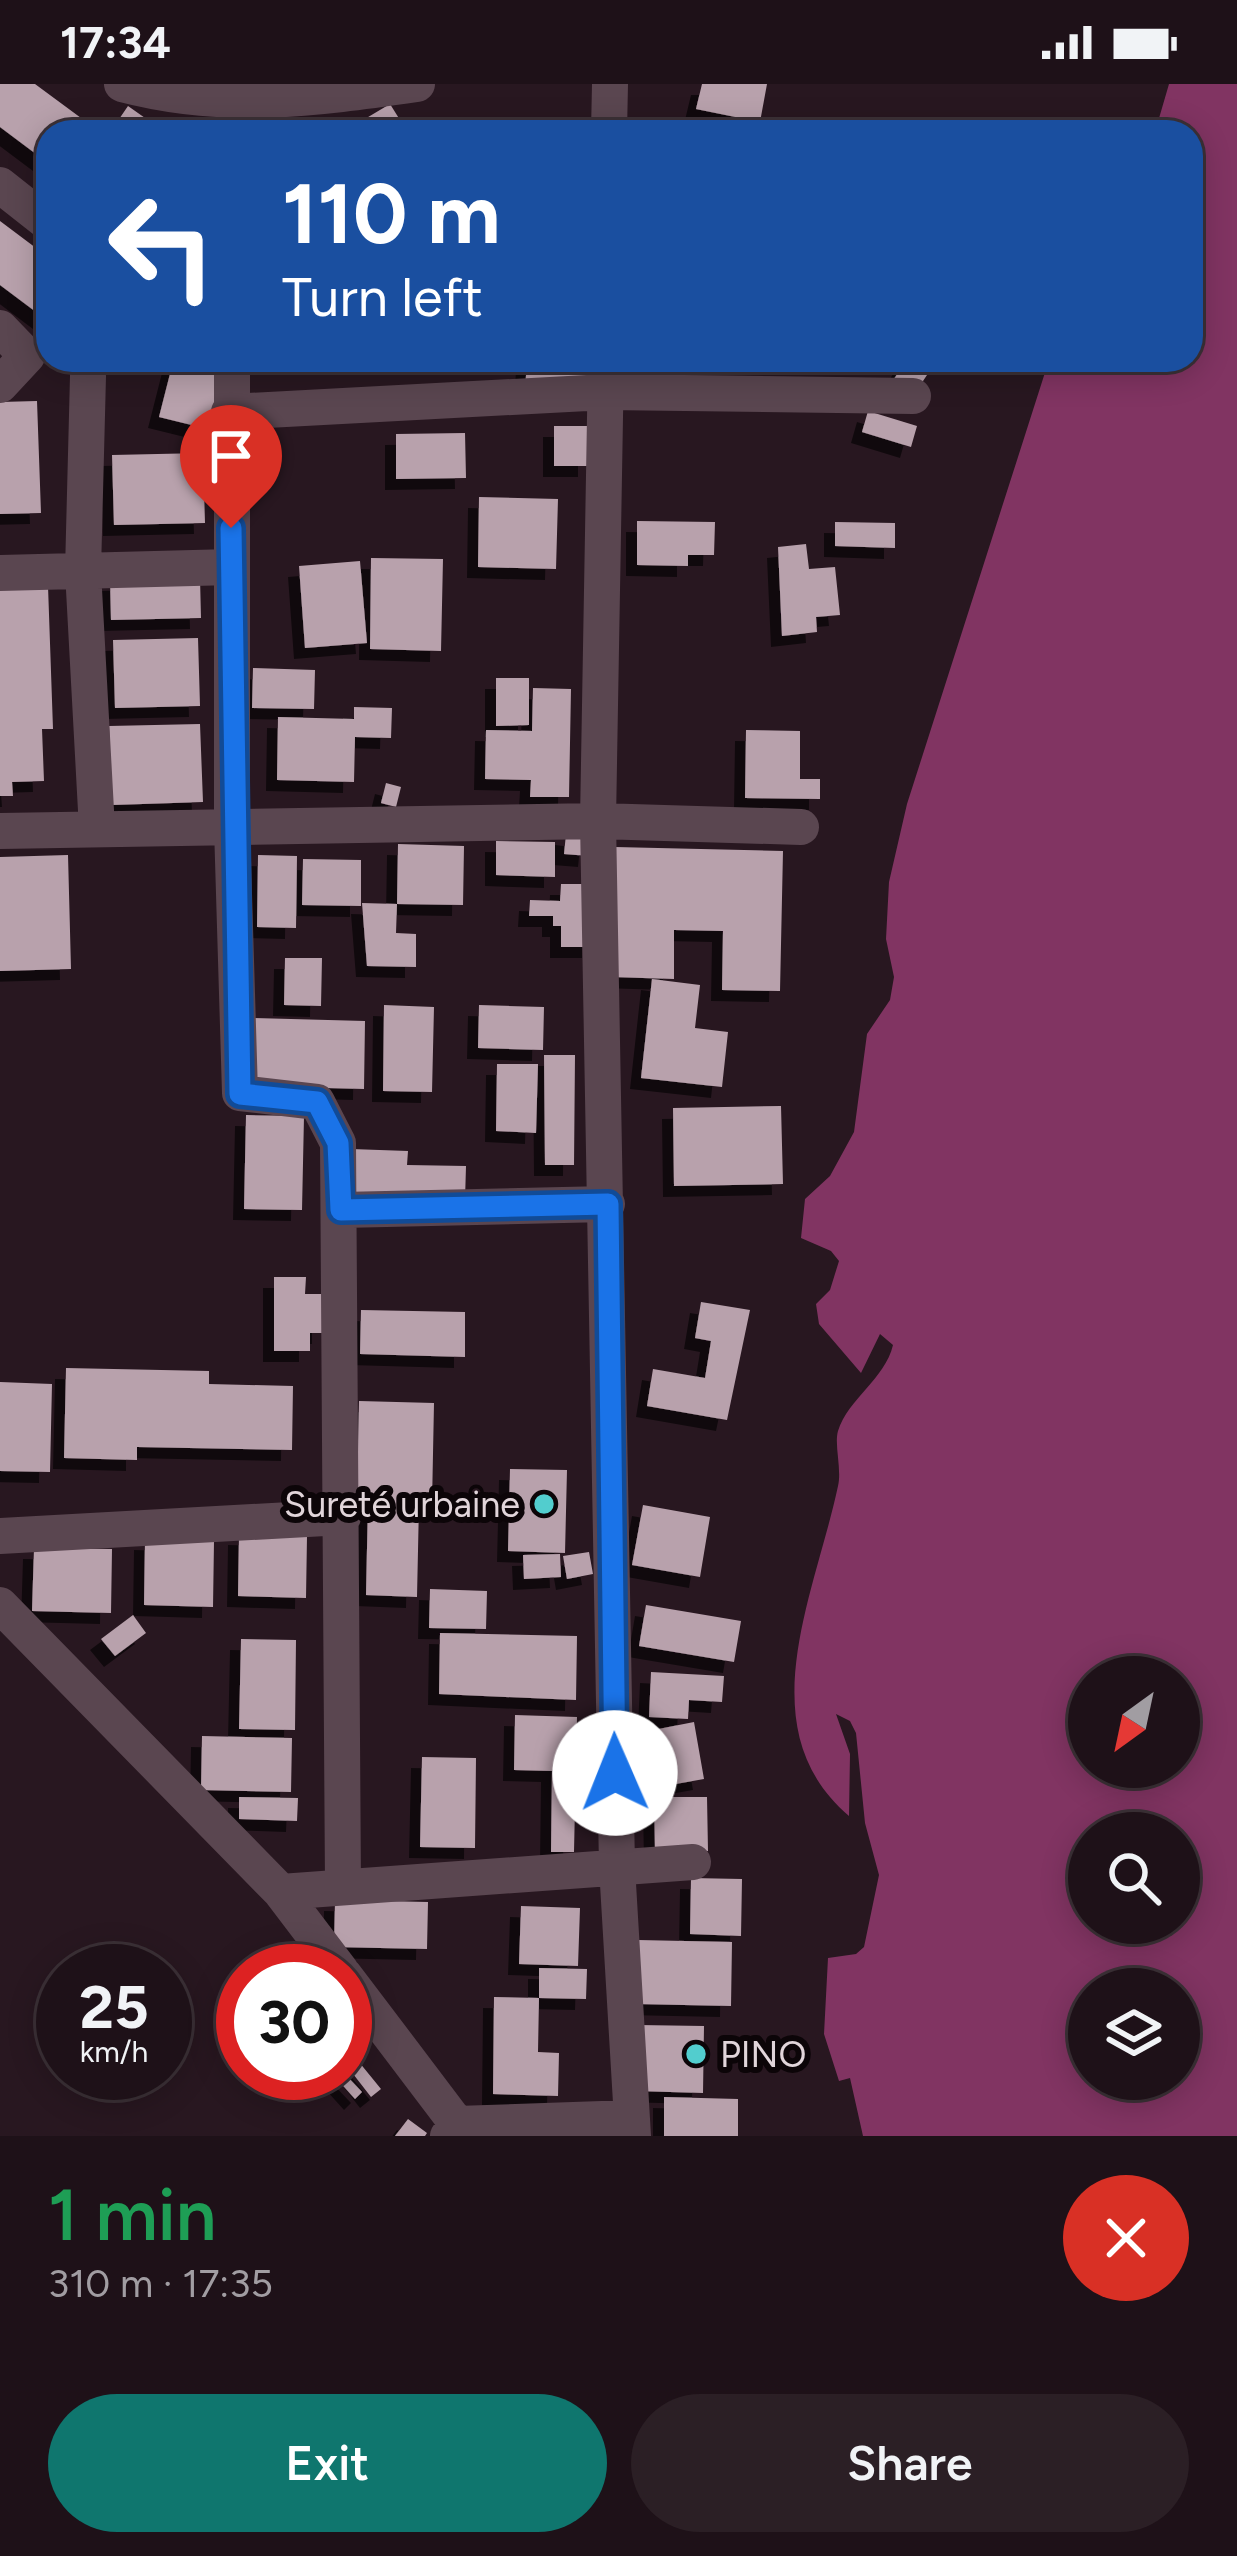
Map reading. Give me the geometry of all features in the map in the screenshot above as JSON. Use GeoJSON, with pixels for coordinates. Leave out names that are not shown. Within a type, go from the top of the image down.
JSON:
{"type":"FeatureCollection","features":[{"type":"Feature","properties":{"kind":"street"},"geometry":{"type":"LineString","coordinates":[[122,84],[184,100],[300,101],[416,84]]}},
{"type":"Feature","properties":{"kind":"street"},"geometry":{"type":"LineString","coordinates":[[609,120],[610,84]]}},
{"type":"Feature","properties":{"kind":"street"},"geometry":{"type":"LineString","coordinates":[[0,185],[36,214]]}},
{"type":"Feature","properties":{"kind":"street"},"geometry":{"type":"LineString","coordinates":[[0,328],[27,356],[0,385]]}},
{"type":"Feature","properties":{"kind":"street"},"geometry":{"type":"LineString","coordinates":[[232,372],[232,827],[240,1094],[317,1102],[338,1143],[344,1887]]}},
{"type":"Feature","properties":{"kind":"street"},"geometry":{"type":"LineString","coordinates":[[88,376],[83,571],[97,830]]}},
{"type":"Feature","properties":{"kind":"street"},"geometry":{"type":"LineString","coordinates":[[230,412],[606,376],[913,395]]}},
{"type":"Feature","properties":{"kind":"street"},"geometry":{"type":"LineString","coordinates":[[372,2015],[453,2130],[632,2127],[617,1867],[598,821],[606,376]]}},
{"type":"Feature","properties":{"kind":"street"},"geometry":{"type":"LineString","coordinates":[[0,573],[232,567]]}},
{"type":"Feature","properties":{"kind":"street"},"geometry":{"type":"LineString","coordinates":[[0,831],[598,821],[800,826]]}},
{"type":"Feature","properties":{"kind":"street"},"geometry":{"type":"LineString","coordinates":[[341,1210],[608,1204]]}},
{"type":"Feature","properties":{"kind":"street"},"geometry":{"type":"LineString","coordinates":[[0,1536],[343,1517]]}},
{"type":"Feature","properties":{"kind":"street"},"geometry":{"type":"LineString","coordinates":[[0,1605],[281,1892],[320,1944]]}},
{"type":"Feature","properties":{"kind":"street"},"geometry":{"type":"LineString","coordinates":[[281,1892],[693,1862]]}},
{"type":"Feature","properties":{"kind":"shaded area"},"geometry":{"type":"Polygon","coordinates":[[[1169,84],[1237,84],[1237,2136],[863,2136],[850,2078],[839,2081],[824,2034],[828,1958],[856,1954],[864,1947],[879,1875],[865,1823],[856,1733],[850,1721],[836,1714],[850,1754],[849,1816],[818,1781],[801,1743],[795,1702],[797,1659],[838,1486],[838,1431],[893,1345],[880,1334],[861,1373],[819,1324],[816,1304],[830,1290],[839,1261],[831,1251],[801,1238],[805,1199],[830,1176],[854,1132],[867,1034],[890,1000],[894,977],[886,939],[889,882],[907,804],[1045,372],[1203,372],[1203,120],[1158,120],[1169,84]]]}},
{"type":"Feature","properties":{"kind":"building"},"geometry":{"type":"Polygon","coordinates":[[[0,84],[35,84],[84,120],[36,120],[36,154],[0,127],[0,84]]]}},
{"type":"Feature","properties":{"kind":"building"},"geometry":{"type":"Polygon","coordinates":[[[702,84],[767,84],[760,120],[696,109],[702,84]]]}},
{"type":"Feature","properties":{"kind":"building"},"geometry":{"type":"Polygon","coordinates":[[[390,104],[400,120],[363,120],[390,104]]]}},
{"type":"Feature","properties":{"kind":"building"},"geometry":{"type":"Polygon","coordinates":[[[128,106],[148,120],[118,120],[128,106]]]}},
{"type":"Feature","properties":{"kind":"building"},"geometry":{"type":"Polygon","coordinates":[[[0,221],[36,248],[36,312],[0,285],[0,221]]]}},
{"type":"Feature","properties":{"kind":"building"},"geometry":{"type":"Polygon","coordinates":[[[170,372],[213,372],[237,378],[224,433],[159,417],[170,372]]]}},
{"type":"Feature","properties":{"kind":"building"},"geometry":{"type":"Polygon","coordinates":[[[526,372],[590,372],[589,396],[525,391],[526,372]]]}},
{"type":"Feature","properties":{"kind":"building"},"geometry":{"type":"Polygon","coordinates":[[[898,372],[929,372],[915,393],[894,379],[898,372]]]}},
{"type":"Feature","properties":{"kind":"building"},"geometry":{"type":"Polygon","coordinates":[[[37,401],[41,513],[0,514],[0,402],[37,401]]]}},
{"type":"Feature","properties":{"kind":"building"},"geometry":{"type":"Polygon","coordinates":[[[868,411],[917,426],[911,447],[862,432],[868,411]]]}},
{"type":"Feature","properties":{"kind":"building"},"geometry":{"type":"Polygon","coordinates":[[[554,426],[589,426],[589,466],[554,466],[554,426]]]}},
{"type":"Feature","properties":{"kind":"building"},"geometry":{"type":"Polygon","coordinates":[[[465,433],[466,478],[396,479],[396,434],[465,433]]]}},
{"type":"Feature","properties":{"kind":"building"},"geometry":{"type":"Polygon","coordinates":[[[203,453],[205,523],[114,525],[112,455],[203,453]]]}},
{"type":"Feature","properties":{"kind":"building"},"geometry":{"type":"Polygon","coordinates":[[[479,497],[558,499],[556,569],[478,567],[479,497]]]}},
{"type":"Feature","properties":{"kind":"building"},"geometry":{"type":"Polygon","coordinates":[[[637,521],[715,522],[714,555],[688,555],[688,566],[637,565],[637,521]]]}},
{"type":"Feature","properties":{"kind":"building"},"geometry":{"type":"Polygon","coordinates":[[[835,522],[895,523],[895,548],[835,546],[835,522]]]}},
{"type":"Feature","properties":{"kind":"building"},"geometry":{"type":"Polygon","coordinates":[[[806,544],[809,569],[835,567],[840,615],[816,617],[817,632],[782,636],[778,547],[806,544]]]}},
{"type":"Feature","properties":{"kind":"building"},"geometry":{"type":"Polygon","coordinates":[[[371,558],[443,559],[441,651],[370,649],[371,558]]]}},
{"type":"Feature","properties":{"kind":"building"},"geometry":{"type":"Polygon","coordinates":[[[360,561],[367,643],[305,648],[299,566],[360,561]]]}},
{"type":"Feature","properties":{"kind":"building"},"geometry":{"type":"Polygon","coordinates":[[[200,578],[201,618],[111,620],[110,580],[200,578]]]}},
{"type":"Feature","properties":{"kind":"building"},"geometry":{"type":"Polygon","coordinates":[[[48,586],[53,729],[42,729],[44,781],[12,782],[13,796],[0,796],[0,588],[48,586]]]}},
{"type":"Feature","properties":{"kind":"building"},"geometry":{"type":"Polygon","coordinates":[[[198,638],[200,706],[115,708],[113,640],[198,638]]]}},
{"type":"Feature","properties":{"kind":"building"},"geometry":{"type":"Polygon","coordinates":[[[253,668],[315,670],[314,709],[252,708],[253,668]]]}},
{"type":"Feature","properties":{"kind":"building"},"geometry":{"type":"Polygon","coordinates":[[[496,678],[529,678],[529,725],[496,726],[496,678]]]}},
{"type":"Feature","properties":{"kind":"building"},"geometry":{"type":"Polygon","coordinates":[[[533,688],[571,689],[569,797],[530,797],[531,780],[485,779],[486,730],[532,731],[533,688]]]}},
{"type":"Feature","properties":{"kind":"building"},"geometry":{"type":"Polygon","coordinates":[[[354,707],[392,708],[391,738],[355,737],[354,782],[277,780],[278,717],[354,719],[354,707]]]}},
{"type":"Feature","properties":{"kind":"building"},"geometry":{"type":"Polygon","coordinates":[[[200,724],[203,802],[112,805],[109,726],[200,724]]]}},
{"type":"Feature","properties":{"kind":"building"},"geometry":{"type":"Polygon","coordinates":[[[746,730],[800,731],[800,779],[820,779],[820,799],[745,798],[746,730]]]}},
{"type":"Feature","properties":{"kind":"building"},"geometry":{"type":"Polygon","coordinates":[[[386,783],[401,787],[396,807],[381,803],[386,783]]]}},
{"type":"Feature","properties":{"kind":"building"},"geometry":{"type":"Polygon","coordinates":[[[566,834],[591,837],[589,856],[564,854],[566,834]]]}},
{"type":"Feature","properties":{"kind":"building"},"geometry":{"type":"Polygon","coordinates":[[[496,841],[555,842],[555,877],[496,875],[496,841]]]}},
{"type":"Feature","properties":{"kind":"building"},"geometry":{"type":"Polygon","coordinates":[[[398,844],[464,846],[463,905],[397,904],[398,844]]]}},
{"type":"Feature","properties":{"kind":"building"},"geometry":{"type":"Polygon","coordinates":[[[615,847],[783,851],[780,991],[722,990],[723,931],[674,930],[674,979],[613,977],[615,847]]]}},
{"type":"Feature","properties":{"kind":"building"},"geometry":{"type":"Polygon","coordinates":[[[68,855],[71,969],[0,971],[0,857],[68,855]]]}},
{"type":"Feature","properties":{"kind":"building"},"geometry":{"type":"Polygon","coordinates":[[[258,855],[297,856],[296,928],[257,927],[258,855]]]}},
{"type":"Feature","properties":{"kind":"building"},"geometry":{"type":"Polygon","coordinates":[[[303,859],[361,860],[361,906],[302,905],[303,859]]]}},
{"type":"Feature","properties":{"kind":"building"},"geometry":{"type":"Polygon","coordinates":[[[561,884],[594,884],[593,947],[561,947],[561,926],[553,926],[553,916],[529,916],[530,900],[560,901],[561,884]]]}},
{"type":"Feature","properties":{"kind":"building"},"geometry":{"type":"Polygon","coordinates":[[[362,903],[397,904],[396,933],[416,934],[416,967],[367,966],[362,903]]]}},
{"type":"Feature","properties":{"kind":"building"},"geometry":{"type":"Polygon","coordinates":[[[285,958],[322,958],[321,1006],[284,1005],[285,958]]]}},
{"type":"Feature","properties":{"kind":"building"},"geometry":{"type":"Polygon","coordinates":[[[652,979],[700,985],[695,1028],[728,1032],[722,1087],[641,1078],[652,979]]]}},
{"type":"Feature","properties":{"kind":"building"},"geometry":{"type":"Polygon","coordinates":[[[384,1005],[434,1007],[432,1092],[383,1091],[384,1005]]]}},
{"type":"Feature","properties":{"kind":"building"},"geometry":{"type":"Polygon","coordinates":[[[479,1005],[544,1007],[543,1050],[478,1048],[479,1005]]]}},
{"type":"Feature","properties":{"kind":"building"},"geometry":{"type":"Polygon","coordinates":[[[251,1018],[365,1021],[364,1089],[250,1086],[251,1018]]]}},
{"type":"Feature","properties":{"kind":"building"},"geometry":{"type":"Polygon","coordinates":[[[544,1055],[575,1055],[574,1165],[545,1165],[544,1055]]]}},
{"type":"Feature","properties":{"kind":"building"},"geometry":{"type":"Polygon","coordinates":[[[497,1064],[538,1064],[536,1133],[496,1131],[497,1064]]]}},
{"type":"Feature","properties":{"kind":"building"},"geometry":{"type":"Polygon","coordinates":[[[781,1106],[783,1184],[674,1186],[673,1108],[781,1106]]]}},
{"type":"Feature","properties":{"kind":"building"},"geometry":{"type":"Polygon","coordinates":[[[246,1115],[304,1116],[302,1210],[244,1209],[246,1115]]]}},
{"type":"Feature","properties":{"kind":"building"},"geometry":{"type":"Polygon","coordinates":[[[351,1149],[408,1151],[407,1165],[466,1166],[465,1200],[351,1198],[351,1149]]]}},
{"type":"Feature","properties":{"kind":"building"},"geometry":{"type":"Polygon","coordinates":[[[274,1277],[306,1277],[305,1294],[323,1294],[323,1333],[310,1333],[310,1351],[274,1351],[274,1277]]]}},
{"type":"Feature","properties":{"kind":"building"},"geometry":{"type":"Polygon","coordinates":[[[701,1302],[750,1310],[727,1420],[647,1406],[653,1369],[705,1378],[711,1341],[695,1338],[701,1302]]]}},
{"type":"Feature","properties":{"kind":"building"},"geometry":{"type":"Polygon","coordinates":[[[361,1310],[465,1312],[465,1357],[360,1354],[361,1310]]]}},
{"type":"Feature","properties":{"kind":"building"},"geometry":{"type":"Polygon","coordinates":[[[66,1368],[209,1371],[209,1384],[293,1386],[292,1450],[137,1447],[137,1460],[64,1458],[66,1368]]]}},
{"type":"Feature","properties":{"kind":"building"},"geometry":{"type":"Polygon","coordinates":[[[0,1382],[52,1384],[50,1472],[0,1471],[0,1382]]]}},
{"type":"Feature","properties":{"kind":"building"},"geometry":{"type":"Polygon","coordinates":[[[359,1401],[434,1403],[432,1504],[419,1504],[417,1597],[366,1595],[368,1503],[357,1502],[359,1401]]]}},
{"type":"Feature","properties":{"kind":"building"},"geometry":{"type":"Polygon","coordinates":[[[510,1469],[567,1470],[565,1553],[508,1551],[510,1469]]]}},
{"type":"Feature","properties":{"kind":"building"},"geometry":{"type":"Polygon","coordinates":[[[643,1505],[710,1517],[700,1577],[632,1565],[643,1505]]]}},
{"type":"Feature","properties":{"kind":"building"},"geometry":{"type":"Polygon","coordinates":[[[239,1534],[307,1536],[306,1598],[238,1596],[239,1534]]]}},
{"type":"Feature","properties":{"kind":"building"},"geometry":{"type":"Polygon","coordinates":[[[145,1539],[214,1541],[213,1607],[144,1605],[145,1539]]]}},
{"type":"Feature","properties":{"kind":"building"},"geometry":{"type":"Polygon","coordinates":[[[34,1548],[112,1549],[111,1613],[32,1611],[34,1548]]]}},
{"type":"Feature","properties":{"kind":"building"},"geometry":{"type":"Polygon","coordinates":[[[589,1552],[593,1574],[567,1579],[563,1556],[589,1552]]]}},
{"type":"Feature","properties":{"kind":"building"},"geometry":{"type":"Polygon","coordinates":[[[560,1554],[561,1577],[524,1579],[523,1555],[560,1554]]]}},
{"type":"Feature","properties":{"kind":"building"},"geometry":{"type":"Polygon","coordinates":[[[430,1589],[487,1591],[486,1629],[429,1628],[430,1589]]]}},
{"type":"Feature","properties":{"kind":"building"},"geometry":{"type":"Polygon","coordinates":[[[646,1605],[741,1621],[734,1662],[639,1646],[646,1605]]]}},
{"type":"Feature","properties":{"kind":"building"},"geometry":{"type":"Polygon","coordinates":[[[133,1615],[146,1633],[115,1656],[101,1639],[133,1615]]]}},
{"type":"Feature","properties":{"kind":"building"},"geometry":{"type":"Polygon","coordinates":[[[440,1633],[577,1636],[576,1700],[439,1694],[440,1633]]]}},
{"type":"Feature","properties":{"kind":"building"},"geometry":{"type":"Polygon","coordinates":[[[241,1639],[296,1640],[295,1730],[239,1729],[241,1639]]]}},
{"type":"Feature","properties":{"kind":"building"},"geometry":{"type":"Polygon","coordinates":[[[651,1672],[724,1676],[722,1702],[689,1700],[688,1719],[649,1717],[651,1672]]]}},
{"type":"Feature","properties":{"kind":"building"},"geometry":{"type":"Polygon","coordinates":[[[515,1715],[577,1717],[574,1852],[551,1852],[552,1771],[514,1770],[515,1715]]]}},
{"type":"Feature","properties":{"kind":"building"},"geometry":{"type":"Polygon","coordinates":[[[694,1722],[704,1779],[653,1788],[648,1756],[627,1759],[623,1736],[694,1722]]]}},
{"type":"Feature","properties":{"kind":"building"},"geometry":{"type":"Polygon","coordinates":[[[202,1736],[292,1738],[291,1792],[201,1790],[202,1736]]]}},
{"type":"Feature","properties":{"kind":"building"},"geometry":{"type":"Polygon","coordinates":[[[422,1757],[476,1758],[475,1848],[420,1847],[422,1757]]]}},
{"type":"Feature","properties":{"kind":"building"},"geometry":{"type":"Polygon","coordinates":[[[239,1797],[298,1798],[297,1821],[239,1819],[239,1797]]]}},
{"type":"Feature","properties":{"kind":"building"},"geometry":{"type":"Polygon","coordinates":[[[654,1797],[707,1797],[708,1851],[655,1851],[654,1797]]]}},
{"type":"Feature","properties":{"kind":"building"},"geometry":{"type":"Polygon","coordinates":[[[691,1878],[742,1879],[741,1936],[690,1934],[691,1878]]]}},
{"type":"Feature","properties":{"kind":"building"},"geometry":{"type":"Polygon","coordinates":[[[335,1900],[428,1902],[427,1949],[334,1944],[335,1900]]]}},
{"type":"Feature","properties":{"kind":"building"},"geometry":{"type":"Polygon","coordinates":[[[521,1906],[580,1908],[578,1966],[519,1964],[521,1906]]]}},
{"type":"Feature","properties":{"kind":"building"},"geometry":{"type":"Polygon","coordinates":[[[638,1940],[732,1942],[731,2006],[637,2004],[638,1940]]]}},
{"type":"Feature","properties":{"kind":"building"},"geometry":{"type":"Polygon","coordinates":[[[539,1968],[587,1969],[586,1999],[539,1998],[539,1968]]]}},
{"type":"Feature","properties":{"kind":"building"},"geometry":{"type":"Polygon","coordinates":[[[494,1997],[539,1998],[538,2052],[559,2053],[558,2096],[493,2094],[494,1997]]]}},
{"type":"Feature","properties":{"kind":"building"},"geometry":{"type":"Polygon","coordinates":[[[638,2025],[704,2026],[703,2093],[637,2091],[638,2025]]]}},
{"type":"Feature","properties":{"kind":"building"},"geometry":{"type":"Polygon","coordinates":[[[664,2097],[738,2099],[738,2136],[664,2136],[664,2097]]]}},
{"type":"Feature","properties":{"kind":"building"},"geometry":{"type":"Polygon","coordinates":[[[408,2119],[427,2133],[425,2136],[395,2136],[408,2119]]]}},
{"type":"Feature","properties":{"kind":"place","name":"Sureté urbaine"},"geometry":{"type":"Point","coordinates":[544,1504]}},
{"type":"Feature","properties":{"kind":"place","name":"PINO"},"geometry":{"type":"Point","coordinates":[696,2054]}},
{"type":"Feature","properties":{"kind":"route"},"geometry":{"type":"LineString","coordinates":[[231,528],[232,827],[240,1094],[317,1102],[338,1143],[341,1210],[608,1204],[615,1773]]}}]}
